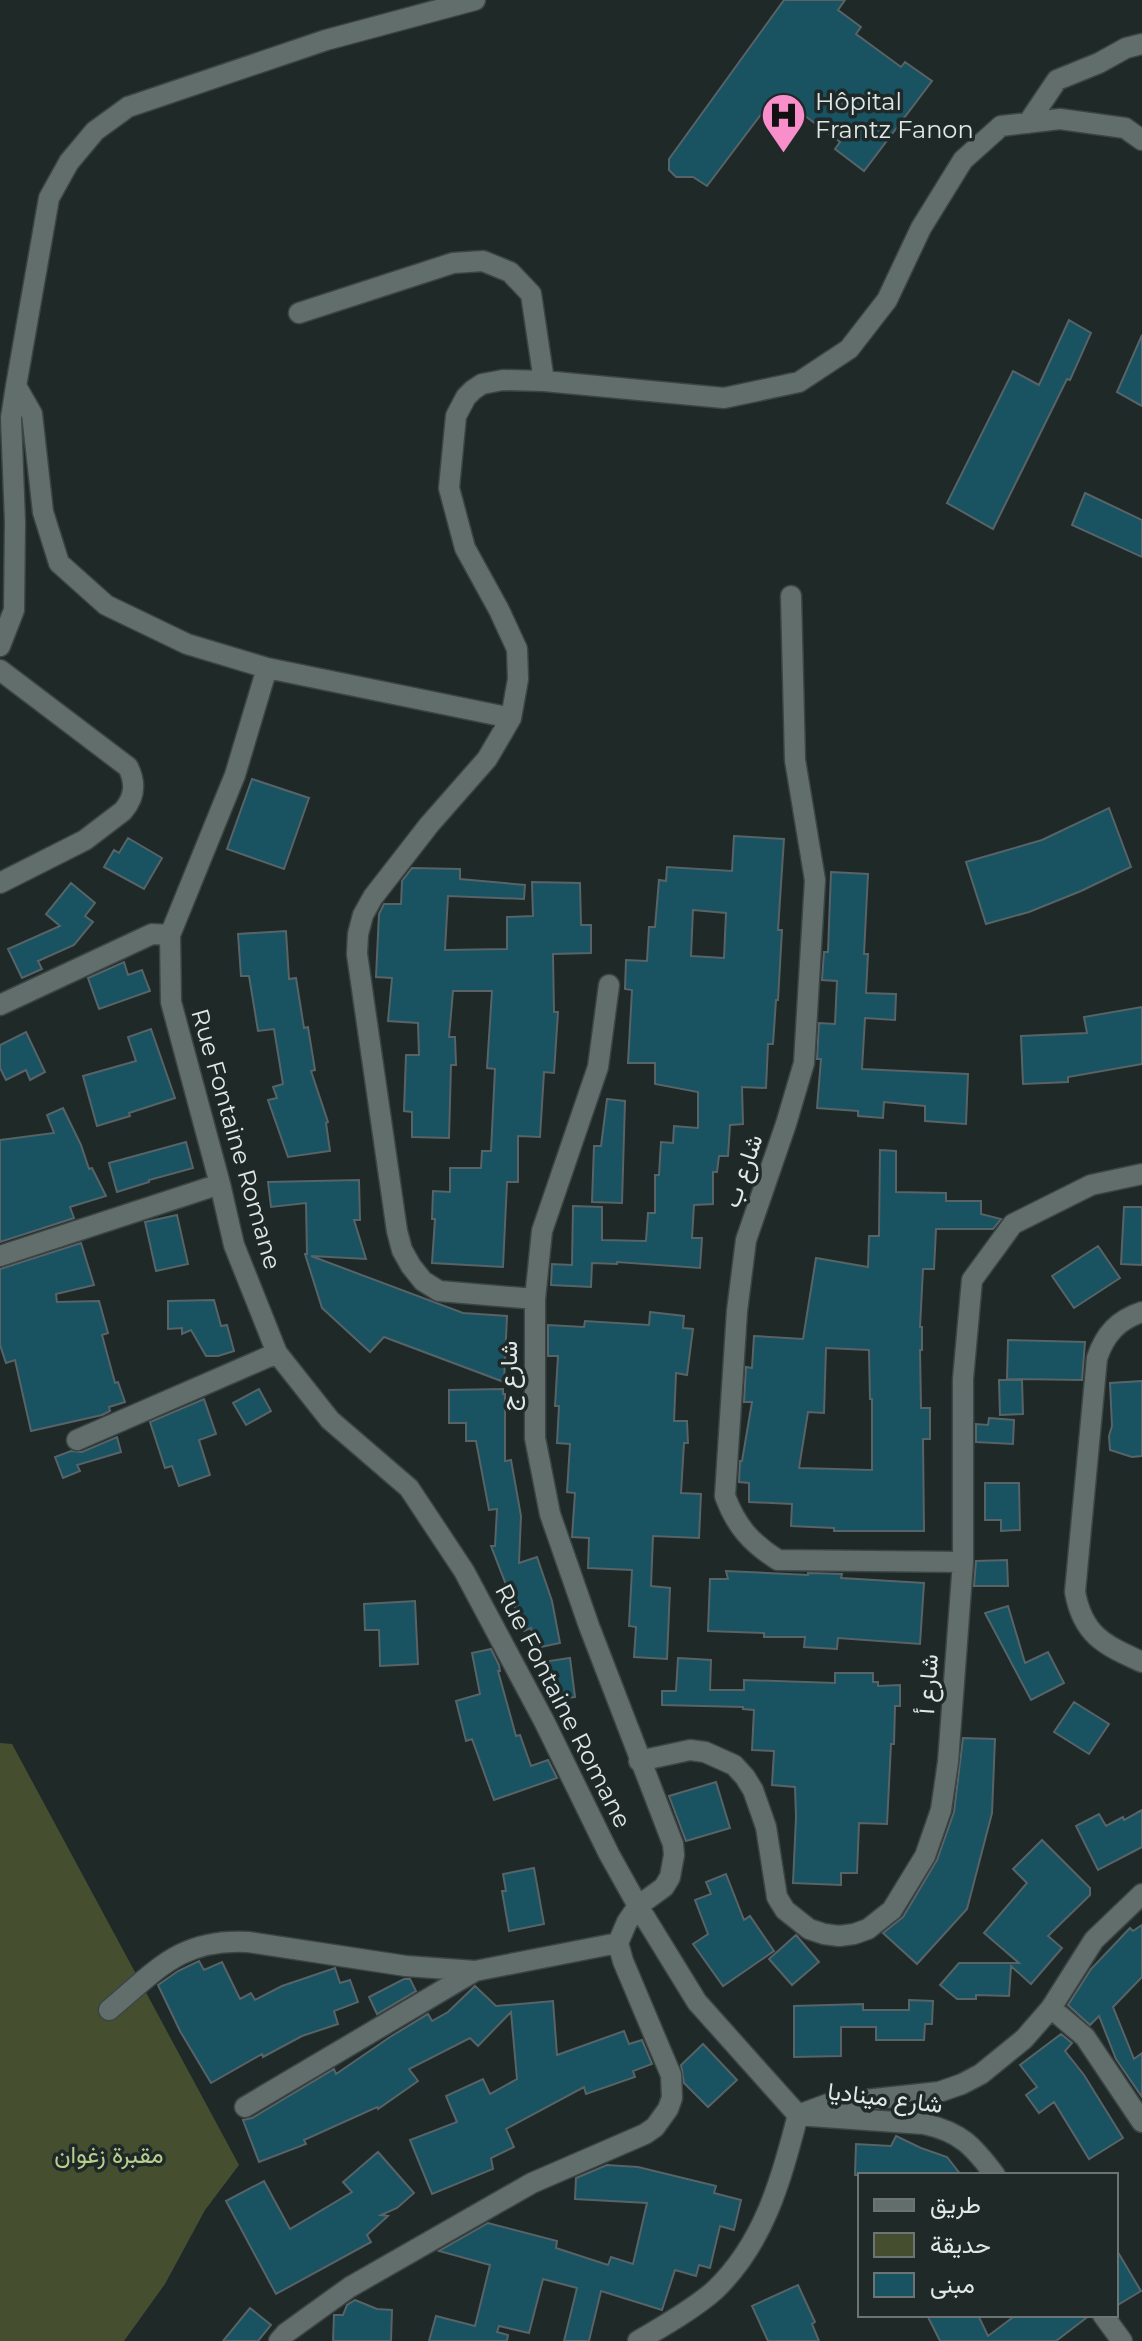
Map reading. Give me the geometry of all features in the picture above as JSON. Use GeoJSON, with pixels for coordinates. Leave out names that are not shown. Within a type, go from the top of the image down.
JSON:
{"type":"FeatureCollection","features":[{"type":"Feature","properties":{"kind":"street"},"geometry":{"type":"LineString","coordinates":[[0,646],[14,610],[11,418],[49,198],[69,162],[95,131],[128,107],[326,40],[475,0]]}},
{"type":"Feature","properties":{"kind":"street"},"geometry":{"type":"LineString","coordinates":[[1028,123],[1057,80],[1126,48],[1142,44]]}},
{"type":"Feature","properties":{"kind":"street"},"geometry":{"type":"LineString","coordinates":[[535,1299],[439,1291],[423,1281],[406,1258],[397,1231],[357,954],[361,924],[373,897],[429,825],[487,759],[511,718],[518,679],[517,649],[465,548],[449,488],[456,416],[473,390],[492,381],[544,381],[724,398],[799,382],[849,349],[887,300],[921,228],[963,160],[1001,126],[1060,119],[1125,128],[1142,140]]}},
{"type":"Feature","properties":{"kind":"street"},"geometry":{"type":"LineString","coordinates":[[299,313],[453,263],[483,261],[510,272],[531,294],[544,381]]}},
{"type":"Feature","properties":{"kind":"street"},"geometry":{"type":"LineString","coordinates":[[16,386],[32,414],[43,512],[59,563],[106,605],[187,644],[267,668],[511,718]]}},
{"type":"Feature","properties":{"kind":"street","name":"شارع ب"},"geometry":{"type":"LineString","coordinates":[[791,596],[795,760],[815,880],[804,1063],[746,1240],[737,1311],[725,1496],[744,1534],[778,1560],[963,1562]]}},
{"type":"Feature","properties":{"kind":"street","name":"Rue Fontaine Romane"},"geometry":{"type":"LineString","coordinates":[[267,668],[235,775],[170,935],[171,1002],[234,1245],[277,1353],[330,1420],[409,1488],[464,1571],[544,1721],[609,1854],[697,2002],[798,2115]]}},
{"type":"Feature","properties":{"kind":"street"},"geometry":{"type":"LineString","coordinates":[[0,670],[128,767],[134,790],[123,811],[85,840],[0,883]]}},
{"type":"Feature","properties":{"kind":"street"},"geometry":{"type":"LineString","coordinates":[[0,1005],[152,934],[170,935]]}},
{"type":"Feature","properties":{"kind":"street","name":"شارع ج"},"geometry":{"type":"LineString","coordinates":[[609,985],[598,1067],[542,1231],[535,1299],[535,1438],[550,1514],[639,1761],[673,1844],[670,1877],[664,1887],[638,1906]]}},
{"type":"Feature","properties":{"kind":"street","name":"شارع أ"},"geometry":{"type":"LineString","coordinates":[[639,1761],[690,1750],[720,1757],[734,1765],[753,1790],[766,1827],[777,1897],[796,1921],[809,1929],[839,1936],[868,1929],[892,1910],[925,1856],[941,1810],[948,1762],[963,1562],[963,1379],[972,1280],[1013,1224],[1091,1185],[1142,1174]]}},
{"type":"Feature","properties":{"kind":"street"},"geometry":{"type":"LineString","coordinates":[[0,1256],[220,1184]]}},
{"type":"Feature","properties":{"kind":"street"},"geometry":{"type":"LineString","coordinates":[[1142,1312],[1109,1333],[1097,1358],[1075,1592],[1078,1608],[1095,1637],[1108,1647],[1142,1662]]}},
{"type":"Feature","properties":{"kind":"street"},"geometry":{"type":"LineString","coordinates":[[77,1440],[277,1353]]}},
{"type":"Feature","properties":{"kind":"street"},"geometry":{"type":"LineString","coordinates":[[638,2341],[713,2292],[738,2265],[762,2227],[798,2115],[828,2104],[939,2092],[962,2084],[1001,2060],[1051,2008],[1094,1940],[1142,1894]]}},
{"type":"Feature","properties":{"kind":"street"},"geometry":{"type":"LineString","coordinates":[[279,2341],[350,2287],[532,2183],[645,2134],[662,2119],[672,2098],[671,2075],[618,1943],[638,1906]]}},
{"type":"Feature","properties":{"kind":"street"},"geometry":{"type":"LineString","coordinates":[[109,2010],[181,1953],[202,1944],[248,1942],[406,1966],[475,1971],[618,1943]]}},
{"type":"Feature","properties":{"kind":"street"},"geometry":{"type":"LineString","coordinates":[[245,2107],[475,1971]]}},
{"type":"Feature","properties":{"kind":"street"},"geometry":{"type":"LineString","coordinates":[[1051,2008],[1085,2037],[1142,2122]]}},
{"type":"Feature","properties":{"kind":"street","name":"شارع ميناديا"},"geometry":{"type":"LineString","coordinates":[[798,2115],[942,2128],[973,2146],[993,2173]]}},
{"type":"Feature","properties":{"kind":"street"},"geometry":{"type":"LineString","coordinates":[[1104,2317],[1122,2341]]}},
{"type":"Feature","properties":{"kind":"green space","name":"مقبرة زغوان"},"geometry":{"type":"Polygon","coordinates":[[[0,1743],[12,1744],[239,2165],[205,2210],[165,2284],[124,2341],[0,2341],[0,1743]]]}},
{"type":"Feature","properties":{"kind":"building"},"geometry":{"type":"Polygon","coordinates":[[[784,0],[845,0],[838,10],[861,27],[856,34],[901,67],[905,62],[932,81],[864,171],[835,149],[840,142],[797,110],[793,116],[771,101],[707,186],[693,177],[676,177],[669,170],[669,159],[784,0]]]}},
{"type":"Feature","properties":{"kind":"building"},"geometry":{"type":"Polygon","coordinates":[[[1069,320],[1091,333],[993,529],[947,503],[1013,371],[1039,385],[1069,320]]]}},
{"type":"Feature","properties":{"kind":"building"},"geometry":{"type":"Polygon","coordinates":[[[1142,335],[1142,406],[1117,392],[1142,335]]]}},
{"type":"Feature","properties":{"kind":"building"},"geometry":{"type":"Polygon","coordinates":[[[1085,493],[1142,520],[1142,557],[1072,525],[1085,493]]]}},
{"type":"Feature","properties":{"kind":"building"},"geometry":{"type":"Polygon","coordinates":[[[252,779],[309,798],[284,869],[227,849],[252,779]]]}},
{"type":"Feature","properties":{"kind":"building"},"geometry":{"type":"Polygon","coordinates":[[[1109,808],[1131,867],[1029,912],[986,924],[966,862],[1042,840],[1109,808]]]}},
{"type":"Feature","properties":{"kind":"building"},"geometry":{"type":"Polygon","coordinates":[[[734,836],[784,839],[778,930],[782,930],[778,1000],[773,1044],[768,1044],[766,1088],[742,1087],[743,1124],[730,1125],[728,1156],[719,1156],[717,1172],[713,1172],[713,1204],[694,1205],[692,1238],[702,1238],[700,1268],[592,1263],[591,1287],[551,1285],[552,1264],[572,1265],[573,1206],[602,1207],[602,1240],[646,1241],[648,1213],[655,1213],[655,1175],[659,1175],[661,1142],[673,1143],[674,1126],[698,1128],[698,1092],[655,1084],[655,1063],[628,1063],[632,990],[625,989],[626,960],[647,961],[649,927],[655,927],[659,880],[666,881],[667,867],[732,871],[734,836]],[[693,910],[691,956],[724,958],[726,913],[693,910]]]}},
{"type":"Feature","properties":{"kind":"building"},"geometry":{"type":"Polygon","coordinates":[[[128,838],[162,858],[144,889],[104,867],[114,850],[119,853],[128,838]]]}},
{"type":"Feature","properties":{"kind":"building"},"geometry":{"type":"Polygon","coordinates":[[[412,868],[460,869],[460,879],[525,885],[524,899],[448,896],[445,950],[507,949],[507,917],[533,916],[532,882],[580,883],[581,925],[591,925],[591,953],[553,954],[554,1012],[558,1012],[554,1073],[544,1072],[540,1137],[518,1136],[518,1182],[507,1182],[503,1267],[432,1263],[433,1191],[450,1192],[450,1168],[481,1168],[482,1151],[491,1151],[495,1069],[487,1068],[492,991],[453,991],[449,1037],[455,1037],[456,1065],[451,1065],[449,1138],[412,1137],[412,1112],[404,1111],[406,1055],[419,1055],[418,1023],[388,1021],[392,978],[376,977],[379,914],[384,904],[401,904],[402,881],[412,868]]]}},
{"type":"Feature","properties":{"kind":"building"},"geometry":{"type":"Polygon","coordinates":[[[831,872],[868,874],[864,954],[868,954],[866,993],[896,994],[895,1020],[865,1018],[862,1069],[968,1074],[966,1124],[925,1121],[925,1106],[884,1102],[883,1118],[858,1116],[858,1111],[817,1108],[821,1059],[817,1059],[819,1023],[835,1024],[837,981],[822,980],[824,952],[828,952],[831,872]]]}},
{"type":"Feature","properties":{"kind":"building"},"geometry":{"type":"Polygon","coordinates":[[[71,883],[95,903],[85,916],[93,922],[74,945],[38,961],[42,969],[22,978],[8,949],[60,926],[46,914],[71,883]]]}},
{"type":"Feature","properties":{"kind":"building"},"geometry":{"type":"Polygon","coordinates":[[[286,931],[289,979],[296,978],[304,1028],[308,1027],[315,1070],[311,1071],[328,1122],[330,1151],[288,1157],[268,1100],[277,1098],[273,1087],[283,1084],[274,1029],[258,1031],[249,976],[241,976],[238,934],[286,931]]]}},
{"type":"Feature","properties":{"kind":"building"},"geometry":{"type":"Polygon","coordinates":[[[124,962],[128,975],[142,970],[150,991],[99,1009],[88,978],[124,962]]]}},
{"type":"Feature","properties":{"kind":"building"},"geometry":{"type":"Polygon","coordinates":[[[1142,1007],[1142,1064],[1068,1077],[1068,1082],[1023,1084],[1021,1036],[1087,1033],[1084,1017],[1142,1007]]]}},
{"type":"Feature","properties":{"kind":"building"},"geometry":{"type":"Polygon","coordinates":[[[151,1029],[175,1098],[97,1126],[83,1076],[136,1061],[128,1037],[151,1029]]]}},
{"type":"Feature","properties":{"kind":"building"},"geometry":{"type":"Polygon","coordinates":[[[26,1032],[45,1072],[30,1080],[26,1070],[6,1080],[0,1068],[0,1045],[26,1032]]]}},
{"type":"Feature","properties":{"kind":"building"},"geometry":{"type":"Polygon","coordinates":[[[607,1099],[625,1101],[622,1203],[592,1202],[594,1146],[601,1146],[607,1099]]]}},
{"type":"Feature","properties":{"kind":"building"},"geometry":{"type":"Polygon","coordinates":[[[63,1108],[89,1169],[92,1168],[106,1196],[70,1207],[74,1218],[0,1242],[0,1140],[54,1133],[47,1115],[63,1108]]]}},
{"type":"Feature","properties":{"kind":"building"},"geometry":{"type":"Polygon","coordinates":[[[186,1142],[193,1168],[117,1192],[109,1163],[186,1142]]]}},
{"type":"Feature","properties":{"kind":"building"},"geometry":{"type":"Polygon","coordinates":[[[880,1150],[896,1151],[896,1192],[946,1193],[946,1201],[981,1201],[981,1214],[1001,1219],[993,1229],[936,1229],[934,1269],[923,1269],[921,1408],[930,1408],[930,1439],[923,1439],[924,1531],[834,1531],[834,1528],[791,1526],[792,1504],[749,1502],[749,1483],[739,1482],[752,1402],[744,1402],[746,1367],[752,1368],[754,1336],[803,1339],[816,1258],[868,1267],[869,1236],[879,1236],[880,1150]],[[826,1348],[824,1413],[808,1412],[799,1468],[872,1470],[869,1350],[826,1348]]]}},
{"type":"Feature","properties":{"kind":"building"},"geometry":{"type":"Polygon","coordinates":[[[359,1180],[360,1220],[354,1220],[366,1259],[311,1256],[463,1313],[507,1316],[504,1382],[384,1337],[370,1352],[322,1308],[305,1254],[306,1203],[271,1207],[268,1182],[359,1180]]]}},
{"type":"Feature","properties":{"kind":"building"},"geometry":{"type":"Polygon","coordinates":[[[1124,1207],[1142,1207],[1142,1265],[1121,1264],[1124,1207]]]}},
{"type":"Feature","properties":{"kind":"building"},"geometry":{"type":"Polygon","coordinates":[[[177,1215],[188,1264],[156,1271],[145,1222],[177,1215]]]}},
{"type":"Feature","properties":{"kind":"building"},"geometry":{"type":"Polygon","coordinates":[[[81,1243],[94,1285],[56,1294],[57,1302],[99,1301],[108,1333],[102,1335],[115,1383],[118,1382],[125,1402],[109,1407],[110,1411],[102,1415],[31,1431],[15,1360],[6,1363],[0,1345],[0,1269],[81,1243]]]}},
{"type":"Feature","properties":{"kind":"building"},"geometry":{"type":"Polygon","coordinates":[[[1098,1246],[1120,1278],[1074,1308],[1052,1276],[1098,1246]]]}},
{"type":"Feature","properties":{"kind":"building"},"geometry":{"type":"Polygon","coordinates":[[[214,1300],[221,1326],[227,1325],[234,1351],[206,1356],[191,1330],[182,1334],[182,1328],[168,1329],[168,1301],[214,1300]]]}},
{"type":"Feature","properties":{"kind":"building"},"geometry":{"type":"Polygon","coordinates":[[[650,1312],[684,1316],[683,1328],[693,1329],[687,1375],[676,1373],[674,1421],[687,1421],[688,1443],[684,1443],[681,1493],[701,1494],[699,1538],[653,1536],[651,1586],[670,1588],[667,1659],[634,1657],[636,1627],[629,1626],[632,1570],[588,1568],[589,1538],[572,1537],[575,1493],[567,1492],[570,1444],[557,1443],[559,1406],[555,1406],[558,1356],[548,1356],[548,1325],[584,1327],[585,1321],[649,1325],[650,1312]]]}},
{"type":"Feature","properties":{"kind":"building"},"geometry":{"type":"Polygon","coordinates":[[[1008,1340],[1085,1342],[1082,1380],[1007,1379],[1008,1340]]]}},
{"type":"Feature","properties":{"kind":"building"},"geometry":{"type":"Polygon","coordinates":[[[999,1380],[1022,1380],[1023,1414],[1000,1415],[999,1380]]]}},
{"type":"Feature","properties":{"kind":"building"},"geometry":{"type":"Polygon","coordinates":[[[1142,1381],[1142,1456],[1132,1457],[1110,1450],[1110,1383],[1142,1381]]]}},
{"type":"Feature","properties":{"kind":"building"},"geometry":{"type":"Polygon","coordinates":[[[259,1389],[271,1411],[246,1425],[233,1403],[259,1389]]]}},
{"type":"Feature","properties":{"kind":"building"},"geometry":{"type":"Polygon","coordinates":[[[503,1389],[505,1461],[511,1460],[521,1516],[519,1563],[537,1557],[552,1601],[560,1643],[536,1648],[531,1628],[524,1631],[491,1546],[495,1546],[497,1509],[489,1510],[476,1441],[466,1441],[466,1423],[449,1423],[449,1390],[503,1389]]]}},
{"type":"Feature","properties":{"kind":"building"},"geometry":{"type":"Polygon","coordinates":[[[204,1399],[216,1434],[199,1440],[210,1475],[179,1486],[172,1466],[165,1468],[150,1422],[204,1399]]]}},
{"type":"Feature","properties":{"kind":"building"},"geometry":{"type":"Polygon","coordinates":[[[989,1418],[1014,1420],[1013,1444],[976,1442],[976,1424],[988,1425],[989,1418]]]}},
{"type":"Feature","properties":{"kind":"building"},"geometry":{"type":"Polygon","coordinates":[[[117,1437],[121,1452],[77,1465],[80,1471],[63,1478],[55,1457],[71,1451],[82,1452],[117,1437]]]}},
{"type":"Feature","properties":{"kind":"building"},"geometry":{"type":"Polygon","coordinates":[[[985,1483],[1019,1483],[1020,1530],[1001,1531],[1001,1520],[985,1520],[985,1483]]]}},
{"type":"Feature","properties":{"kind":"building"},"geometry":{"type":"Polygon","coordinates":[[[1007,1560],[1008,1586],[974,1586],[976,1561],[1007,1560]]]}},
{"type":"Feature","properties":{"kind":"building"},"geometry":{"type":"Polygon","coordinates":[[[726,1571],[842,1574],[841,1578],[924,1583],[920,1644],[838,1638],[837,1649],[804,1647],[805,1637],[764,1637],[764,1633],[708,1631],[710,1579],[728,1579],[726,1571]]]}},
{"type":"Feature","properties":{"kind":"building"},"geometry":{"type":"Polygon","coordinates":[[[415,1601],[418,1664],[380,1666],[379,1630],[365,1630],[364,1604],[415,1601]]]}},
{"type":"Feature","properties":{"kind":"building"},"geometry":{"type":"Polygon","coordinates":[[[1008,1606],[1025,1663],[1048,1652],[1064,1683],[1031,1700],[985,1613],[1008,1606]]]}},
{"type":"Feature","properties":{"kind":"building"},"geometry":{"type":"Polygon","coordinates":[[[491,1649],[499,1665],[516,1736],[520,1735],[531,1766],[548,1760],[557,1778],[494,1800],[472,1739],[466,1741],[456,1701],[480,1694],[472,1653],[491,1649]]]}},
{"type":"Feature","properties":{"kind":"building"},"geometry":{"type":"Polygon","coordinates":[[[570,1658],[575,1697],[554,1700],[549,1661],[570,1658]]]}},
{"type":"Feature","properties":{"kind":"building"},"geometry":{"type":"Polygon","coordinates":[[[678,1658],[711,1660],[710,1690],[744,1690],[744,1680],[835,1683],[835,1673],[873,1673],[873,1682],[878,1682],[878,1686],[900,1685],[900,1706],[895,1706],[894,1744],[891,1744],[887,1824],[859,1823],[857,1873],[841,1873],[841,1885],[793,1883],[795,1787],[772,1785],[774,1751],[752,1750],[754,1710],[662,1705],[662,1691],[676,1691],[678,1658]]]}},
{"type":"Feature","properties":{"kind":"building"},"geometry":{"type":"Polygon","coordinates":[[[1074,1702],[1109,1724],[1089,1754],[1054,1732],[1074,1702]]]}},
{"type":"Feature","properties":{"kind":"building"},"geometry":{"type":"Polygon","coordinates":[[[963,1738],[995,1739],[992,1813],[967,1909],[917,1964],[883,1933],[903,1917],[937,1860],[954,1812],[963,1738]]]}},
{"type":"Feature","properties":{"kind":"building"},"geometry":{"type":"Polygon","coordinates":[[[716,1782],[730,1828],[686,1841],[669,1796],[716,1782]]]}},
{"type":"Feature","properties":{"kind":"building"},"geometry":{"type":"Polygon","coordinates":[[[1142,1810],[1142,1847],[1098,1870],[1076,1826],[1099,1814],[1106,1826],[1142,1810]]]}},
{"type":"Feature","properties":{"kind":"building"},"geometry":{"type":"Polygon","coordinates":[[[1042,1840],[1090,1888],[1090,1895],[1048,1936],[1062,1948],[1031,1984],[1011,1966],[1009,1996],[976,1995],[976,1999],[957,1999],[940,1985],[959,1963],[1019,1963],[984,1933],[1027,1883],[1013,1869],[1042,1840]]]}},
{"type":"Feature","properties":{"kind":"building"},"geometry":{"type":"Polygon","coordinates":[[[534,1868],[544,1924],[509,1931],[502,1891],[506,1891],[503,1874],[534,1868]]]}},
{"type":"Feature","properties":{"kind":"building"},"geometry":{"type":"Polygon","coordinates":[[[726,1874],[744,1920],[750,1916],[774,1951],[723,1986],[693,1944],[708,1934],[695,1900],[711,1894],[706,1882],[726,1874]]]}},
{"type":"Feature","properties":{"kind":"building"},"geometry":{"type":"Polygon","coordinates":[[[1142,1925],[1142,1977],[1113,2007],[1134,2059],[1142,2053],[1142,2097],[1116,2059],[1099,2016],[1090,2025],[1068,2005],[1091,1969],[1130,1928],[1133,1931],[1142,1925]]]}},
{"type":"Feature","properties":{"kind":"building"},"geometry":{"type":"Polygon","coordinates":[[[796,1935],[819,1962],[792,1985],[769,1959],[796,1935]]]}},
{"type":"Feature","properties":{"kind":"building"},"geometry":{"type":"Polygon","coordinates":[[[199,1961],[204,1970],[222,1962],[240,1999],[251,1993],[255,2000],[282,1986],[335,1968],[340,1983],[350,1980],[358,2002],[334,2011],[338,2024],[302,2036],[263,2057],[262,2054],[211,2083],[180,2031],[158,1985],[199,1961]]]}},
{"type":"Feature","properties":{"kind":"building"},"geometry":{"type":"Polygon","coordinates":[[[404,1979],[410,1979],[416,1991],[377,2014],[369,1997],[404,1979]]]}},
{"type":"Feature","properties":{"kind":"building"},"geometry":{"type":"Polygon","coordinates":[[[475,1986],[496,2006],[553,2001],[557,2055],[624,2031],[629,2044],[642,2040],[652,2064],[633,2071],[635,2077],[586,2094],[584,2087],[506,2129],[514,2147],[491,2158],[493,2169],[432,2194],[410,2140],[457,2122],[446,2096],[483,2079],[490,2094],[517,2079],[511,2012],[478,2046],[470,2038],[409,2069],[418,2081],[378,2109],[304,2140],[306,2144],[259,2162],[243,2120],[252,2118],[334,2069],[336,2074],[428,2014],[432,2021],[448,2012],[475,1986]]]}},
{"type":"Feature","properties":{"kind":"building"},"geometry":{"type":"Polygon","coordinates":[[[909,2000],[933,2001],[932,2024],[925,2024],[924,2040],[876,2040],[876,2027],[841,2027],[841,2056],[794,2057],[794,2006],[863,2004],[863,2010],[909,2010],[909,2000]]]}},
{"type":"Feature","properties":{"kind":"building"},"geometry":{"type":"Polygon","coordinates":[[[1061,2034],[1072,2043],[1065,2051],[1084,2075],[1123,2138],[1089,2159],[1054,2102],[1039,2113],[1026,2095],[1037,2087],[1020,2065],[1061,2034]]]}},
{"type":"Feature","properties":{"kind":"building"},"geometry":{"type":"Polygon","coordinates":[[[703,2044],[737,2080],[708,2107],[684,2083],[681,2065],[703,2044]]]}},
{"type":"Feature","properties":{"kind":"building"},"geometry":{"type":"Polygon","coordinates":[[[896,2136],[947,2157],[959,2173],[855,2175],[856,2144],[891,2146],[896,2136]]]}},
{"type":"Feature","properties":{"kind":"building"},"geometry":{"type":"Polygon","coordinates":[[[378,2152],[414,2193],[397,2208],[381,2215],[388,2216],[367,2235],[371,2242],[276,2294],[226,2201],[264,2181],[290,2229],[352,2192],[343,2182],[378,2152]]]}},
{"type":"Feature","properties":{"kind":"building"},"geometry":{"type":"Polygon","coordinates":[[[607,2165],[638,2167],[716,2186],[714,2193],[741,2200],[734,2230],[720,2226],[710,2268],[699,2265],[696,2276],[675,2270],[662,2310],[601,2291],[589,2341],[564,2341],[577,2288],[543,2279],[529,2333],[499,2326],[497,2332],[508,2335],[507,2341],[429,2341],[436,2316],[475,2326],[490,2265],[439,2251],[488,2223],[557,2241],[556,2248],[608,2265],[611,2257],[633,2264],[647,2203],[575,2199],[576,2178],[607,2165]]]}},
{"type":"Feature","properties":{"kind":"building"},"geometry":{"type":"Polygon","coordinates":[[[1118,2252],[1141,2291],[1118,2305],[1118,2252]]]}},
{"type":"Feature","properties":{"kind":"building"},"geometry":{"type":"Polygon","coordinates":[[[798,2285],[815,2322],[812,2324],[819,2341],[768,2341],[752,2306],[798,2285]]]}},
{"type":"Feature","properties":{"kind":"building"},"geometry":{"type":"Polygon","coordinates":[[[355,2300],[377,2309],[392,2310],[391,2341],[333,2341],[334,2315],[343,2315],[347,2305],[355,2300]]]}},
{"type":"Feature","properties":{"kind":"building"},"geometry":{"type":"Polygon","coordinates":[[[250,2308],[271,2325],[258,2341],[223,2341],[250,2308]]]}},
{"type":"Feature","properties":{"kind":"building"},"geometry":{"type":"Polygon","coordinates":[[[928,2317],[979,2317],[988,2336],[1013,2317],[1087,2317],[1056,2341],[940,2341],[928,2317]]]}},
{"type":"Feature","properties":{"kind":"place","name":"Hôpital Frantz Fanon"},"geometry":{"type":"Point","coordinates":[784,155]}}]}
